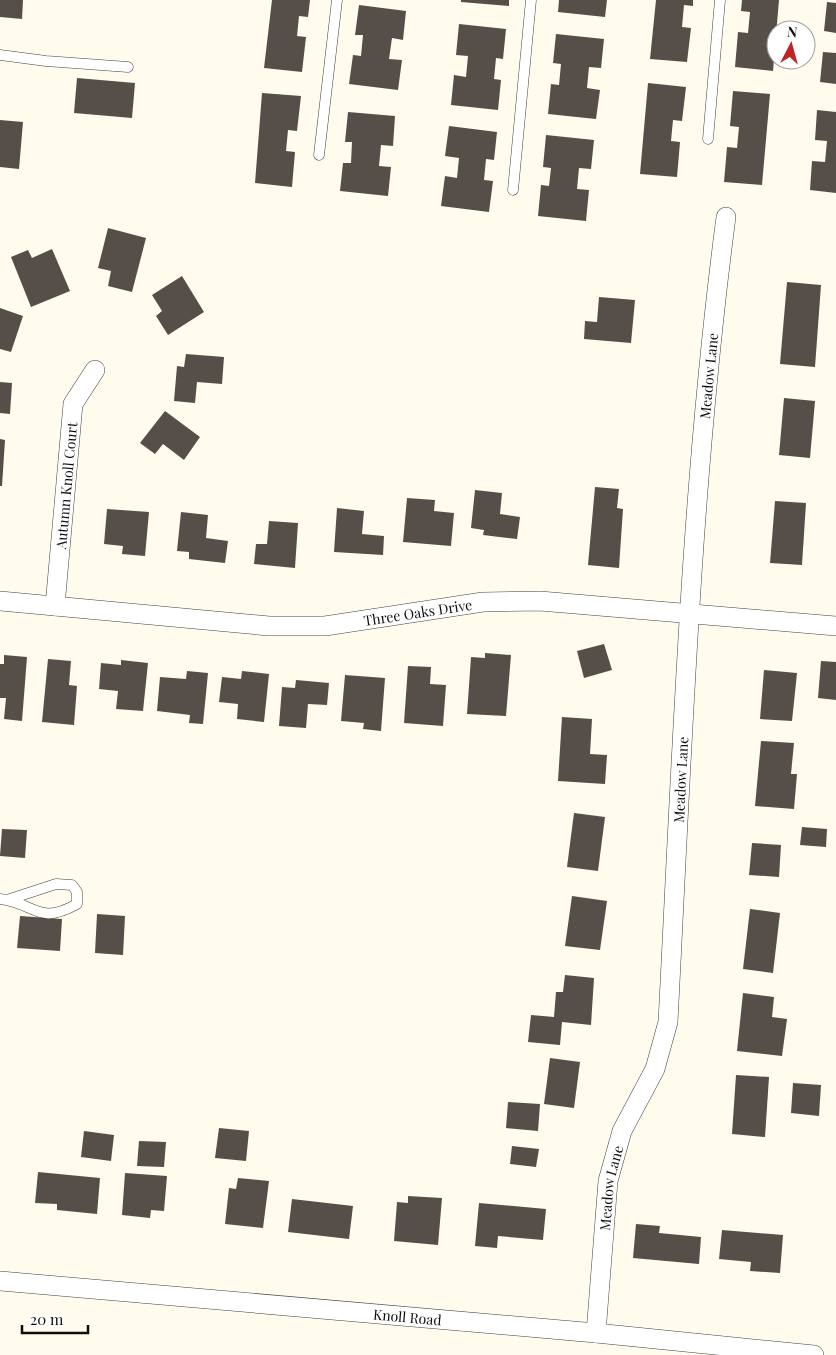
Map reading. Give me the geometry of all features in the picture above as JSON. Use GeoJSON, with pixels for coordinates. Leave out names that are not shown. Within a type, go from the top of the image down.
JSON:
{"type":"FeatureCollection","features":[{"type":"Feature","properties":{"kind":"street","name":"Meadow Lane"},"geometry":{"type":"LineString","coordinates":[[596,1332],[608,1181],[622,1131],[655,1069],[668,1022],[690,614],[714,305],[726,217]]}},
{"type":"Feature","properties":{"kind":"street","name":"Autumn Knoll Court"},"geometry":{"type":"LineString","coordinates":[[55,606],[73,404],[95,370]]}},
{"type":"Feature","properties":{"kind":"street","name":"Three Oaks Drive"},"geometry":{"type":"LineString","coordinates":[[0,601],[269,626],[325,626],[483,602],[540,601],[836,626]]}},
{"type":"Feature","properties":{"kind":"street","name":"Knoll Road"},"geometry":{"type":"LineString","coordinates":[[0,1281],[596,1332],[814,1355]]}},
{"type":"Feature","properties":{"kind":"lane"},"geometry":{"type":"LineString","coordinates":[[319,155],[337,0]]}},
{"type":"Feature","properties":{"kind":"lane"},"geometry":{"type":"LineString","coordinates":[[513,190],[531,0]]}},
{"type":"Feature","properties":{"kind":"lane"},"geometry":{"type":"LineString","coordinates":[[708,139],[720,0]]}},
{"type":"Feature","properties":{"kind":"lane"},"geometry":{"type":"LineString","coordinates":[[0,55],[46,61],[128,67]]}},
{"type":"Feature","properties":{"kind":"lane"},"geometry":{"type":"LineString","coordinates":[[56,884],[72,885],[77,892],[77,904],[63,912],[43,914],[3,900],[56,884]]}},
{"type":"Feature","properties":{"kind":"building"},"geometry":{"type":"Polygon","coordinates":[[[0,0],[23,0],[22,19],[0,17],[0,0]]]}},
{"type":"Feature","properties":{"kind":"building"},"geometry":{"type":"Polygon","coordinates":[[[272,0],[310,0],[308,17],[299,16],[297,36],[306,37],[302,72],[264,68],[272,0]]]}},
{"type":"Feature","properties":{"kind":"building"},"geometry":{"type":"Polygon","coordinates":[[[461,0],[509,0],[509,6],[461,2],[461,0]]]}},
{"type":"Feature","properties":{"kind":"building"},"geometry":{"type":"Polygon","coordinates":[[[559,0],[607,0],[605,17],[558,12],[559,0]]]}},
{"type":"Feature","properties":{"kind":"building"},"geometry":{"type":"Polygon","coordinates":[[[656,0],[693,0],[693,6],[684,5],[682,27],[691,28],[687,62],[650,59],[656,0]]]}},
{"type":"Feature","properties":{"kind":"building"},"geometry":{"type":"Polygon","coordinates":[[[742,0],[779,0],[777,20],[766,20],[766,70],[773,71],[735,67],[738,32],[748,33],[750,12],[741,11],[742,0]]]}},
{"type":"Feature","properties":{"kind":"building"},"geometry":{"type":"Polygon","coordinates":[[[827,2],[836,3],[836,33],[824,31],[827,2]]]}},
{"type":"Feature","properties":{"kind":"building"},"geometry":{"type":"Polygon","coordinates":[[[359,5],[406,11],[403,40],[392,38],[389,59],[402,60],[398,90],[349,84],[353,55],[361,56],[363,35],[355,35],[359,5]]]}},
{"type":"Feature","properties":{"kind":"building"},"geometry":{"type":"Polygon","coordinates":[[[459,24],[506,29],[503,59],[496,58],[494,79],[501,80],[498,110],[451,105],[454,75],[466,77],[468,56],[456,55],[459,24]]]}},
{"type":"Feature","properties":{"kind":"building"},"geometry":{"type":"Polygon","coordinates":[[[556,34],[604,39],[601,68],[589,67],[587,88],[600,90],[596,119],[548,114],[551,84],[559,85],[561,64],[553,63],[556,34]]]}},
{"type":"Feature","properties":{"kind":"building"},"geometry":{"type":"Polygon","coordinates":[[[823,52],[836,53],[836,84],[820,82],[823,52]]]}},
{"type":"Feature","properties":{"kind":"building"},"geometry":{"type":"Polygon","coordinates":[[[77,78],[135,83],[132,118],[74,113],[77,78]]]}},
{"type":"Feature","properties":{"kind":"building"},"geometry":{"type":"Polygon","coordinates":[[[648,83],[686,87],[682,121],[673,120],[671,141],[680,142],[677,177],[640,174],[648,83]]]}},
{"type":"Feature","properties":{"kind":"building"},"geometry":{"type":"Polygon","coordinates":[[[733,91],[770,94],[762,185],[724,182],[727,147],[737,148],[739,127],[730,126],[733,91]]]}},
{"type":"Feature","properties":{"kind":"building"},"geometry":{"type":"Polygon","coordinates":[[[262,93],[301,96],[297,131],[288,130],[286,151],[295,152],[292,187],[255,183],[262,93]]]}},
{"type":"Feature","properties":{"kind":"building"},"geometry":{"type":"Polygon","coordinates":[[[817,110],[836,112],[836,193],[810,190],[812,161],[825,162],[827,141],[815,140],[817,110]]]}},
{"type":"Feature","properties":{"kind":"building"},"geometry":{"type":"Polygon","coordinates":[[[348,112],[395,116],[393,146],[381,145],[379,166],[391,167],[388,196],[340,191],[343,163],[351,163],[352,142],[345,142],[348,112]]]}},
{"type":"Feature","properties":{"kind":"building"},"geometry":{"type":"Polygon","coordinates":[[[0,120],[23,122],[19,169],[0,167],[0,120]]]}},
{"type":"Feature","properties":{"kind":"building"},"geometry":{"type":"Polygon","coordinates":[[[449,126],[497,132],[494,160],[486,159],[484,180],[493,181],[489,212],[441,206],[445,176],[457,178],[459,158],[445,156],[449,126]]]}},
{"type":"Feature","properties":{"kind":"building"},"geometry":{"type":"Polygon","coordinates":[[[546,135],[594,140],[591,169],[579,168],[577,189],[589,190],[586,221],[538,216],[541,185],[549,186],[551,168],[543,167],[546,135]]]}},
{"type":"Feature","properties":{"kind":"building"},"geometry":{"type":"Polygon","coordinates":[[[108,228],[146,238],[132,292],[108,286],[111,271],[98,268],[108,228]]]}},
{"type":"Feature","properties":{"kind":"building"},"geometry":{"type":"Polygon","coordinates":[[[52,249],[70,291],[31,307],[11,257],[28,250],[32,258],[52,249]]]}},
{"type":"Feature","properties":{"kind":"building"},"geometry":{"type":"Polygon","coordinates":[[[182,276],[204,312],[168,335],[156,316],[162,311],[152,295],[182,276]]]}},
{"type":"Feature","properties":{"kind":"building"},"geometry":{"type":"Polygon","coordinates":[[[787,282],[821,285],[815,367],[780,364],[787,282]]]}},
{"type":"Feature","properties":{"kind":"building"},"geometry":{"type":"Polygon","coordinates":[[[599,297],[635,300],[631,343],[584,339],[585,321],[597,322],[599,297]]]}},
{"type":"Feature","properties":{"kind":"building"},"geometry":{"type":"Polygon","coordinates":[[[0,308],[23,316],[11,352],[0,349],[0,308]]]}},
{"type":"Feature","properties":{"kind":"building"},"geometry":{"type":"Polygon","coordinates":[[[186,354],[224,357],[222,384],[197,382],[195,403],[174,401],[177,366],[184,367],[186,354]]]}},
{"type":"Feature","properties":{"kind":"building"},"geometry":{"type":"Polygon","coordinates":[[[0,382],[12,383],[10,414],[0,413],[0,382]]]}},
{"type":"Feature","properties":{"kind":"building"},"geometry":{"type":"Polygon","coordinates":[[[784,398],[815,401],[810,458],[779,455],[784,398]]]}},
{"type":"Feature","properties":{"kind":"building"},"geometry":{"type":"Polygon","coordinates":[[[165,411],[200,437],[184,460],[163,444],[155,454],[140,443],[165,411]]]}},
{"type":"Feature","properties":{"kind":"building"},"geometry":{"type":"Polygon","coordinates":[[[0,439],[5,440],[2,486],[0,486],[0,439]]]}},
{"type":"Feature","properties":{"kind":"building"},"geometry":{"type":"Polygon","coordinates":[[[595,487],[619,489],[617,508],[623,509],[619,568],[588,565],[595,487]]]}},
{"type":"Feature","properties":{"kind":"building"},"geometry":{"type":"Polygon","coordinates":[[[475,490],[502,493],[500,514],[520,517],[517,539],[483,535],[484,530],[471,528],[475,490]]]}},
{"type":"Feature","properties":{"kind":"building"},"geometry":{"type":"Polygon","coordinates":[[[407,498],[435,500],[434,511],[454,513],[451,546],[403,542],[407,498]]]}},
{"type":"Feature","properties":{"kind":"building"},"geometry":{"type":"Polygon","coordinates":[[[775,501],[806,503],[802,565],[770,563],[775,501]]]}},
{"type":"Feature","properties":{"kind":"building"},"geometry":{"type":"Polygon","coordinates":[[[337,508],[364,511],[362,534],[384,536],[383,555],[334,552],[337,508]]]}},
{"type":"Feature","properties":{"kind":"building"},"geometry":{"type":"Polygon","coordinates":[[[107,509],[149,512],[145,556],[122,554],[123,546],[104,544],[107,509]]]}},
{"type":"Feature","properties":{"kind":"building"},"geometry":{"type":"Polygon","coordinates":[[[181,512],[208,515],[206,538],[228,541],[225,563],[189,559],[189,552],[177,551],[181,512]]]}},
{"type":"Feature","properties":{"kind":"building"},"geometry":{"type":"Polygon","coordinates":[[[269,521],[298,523],[295,568],[254,564],[256,544],[267,544],[269,521]]]}},
{"type":"Feature","properties":{"kind":"building"},"geometry":{"type":"Polygon","coordinates":[[[604,644],[612,670],[584,678],[577,651],[604,644]]]}},
{"type":"Feature","properties":{"kind":"building"},"geometry":{"type":"Polygon","coordinates":[[[485,653],[511,655],[506,716],[467,714],[471,657],[485,658],[485,653]]]}},
{"type":"Feature","properties":{"kind":"building"},"geometry":{"type":"Polygon","coordinates":[[[4,655],[27,657],[22,721],[4,719],[6,698],[0,698],[0,664],[4,664],[4,655]]]}},
{"type":"Feature","properties":{"kind":"building"},"geometry":{"type":"Polygon","coordinates":[[[48,659],[71,661],[69,685],[77,686],[74,725],[42,722],[48,659]]]}},
{"type":"Feature","properties":{"kind":"building"},"geometry":{"type":"Polygon","coordinates":[[[121,660],[148,663],[143,711],[116,709],[118,691],[99,689],[101,663],[121,665],[121,660]]]}},
{"type":"Feature","properties":{"kind":"building"},"geometry":{"type":"Polygon","coordinates":[[[821,661],[836,662],[836,700],[818,698],[821,661]]]}},
{"type":"Feature","properties":{"kind":"building"},"geometry":{"type":"Polygon","coordinates":[[[408,666],[431,667],[430,684],[446,685],[443,726],[404,723],[408,666]]]}},
{"type":"Feature","properties":{"kind":"building"},"geometry":{"type":"Polygon","coordinates":[[[764,670],[797,673],[792,721],[760,719],[764,670]]]}},
{"type":"Feature","properties":{"kind":"building"},"geometry":{"type":"Polygon","coordinates":[[[187,671],[208,673],[203,724],[189,723],[190,715],[157,711],[160,677],[186,679],[187,671]]]}},
{"type":"Feature","properties":{"kind":"building"},"geometry":{"type":"Polygon","coordinates":[[[242,671],[269,674],[264,722],[237,719],[238,704],[219,702],[222,677],[241,679],[242,671]]]}},
{"type":"Feature","properties":{"kind":"building"},"geometry":{"type":"Polygon","coordinates":[[[345,675],[385,678],[381,731],[363,729],[364,723],[341,721],[345,675]]]}},
{"type":"Feature","properties":{"kind":"building"},"geometry":{"type":"Polygon","coordinates":[[[296,680],[329,683],[327,705],[308,704],[306,728],[279,726],[282,687],[295,688],[296,680]]]}},
{"type":"Feature","properties":{"kind":"building"},"geometry":{"type":"Polygon","coordinates":[[[562,717],[592,719],[590,754],[607,755],[605,784],[558,781],[562,717]]]}},
{"type":"Feature","properties":{"kind":"building"},"geometry":{"type":"Polygon","coordinates":[[[761,741],[794,743],[791,774],[797,774],[794,809],[755,806],[761,741]]]}},
{"type":"Feature","properties":{"kind":"building"},"geometry":{"type":"Polygon","coordinates":[[[574,813],[605,817],[598,871],[567,867],[574,813]]]}},
{"type":"Feature","properties":{"kind":"building"},"geometry":{"type":"Polygon","coordinates":[[[802,827],[827,829],[826,847],[800,845],[802,827]]]}},
{"type":"Feature","properties":{"kind":"building"},"geometry":{"type":"Polygon","coordinates":[[[2,829],[27,830],[25,858],[0,856],[2,829]]]}},
{"type":"Feature","properties":{"kind":"building"},"geometry":{"type":"Polygon","coordinates":[[[752,843],[781,845],[779,877],[749,875],[752,843]]]}},
{"type":"Feature","properties":{"kind":"building"},"geometry":{"type":"Polygon","coordinates":[[[572,896],[607,901],[600,950],[565,946],[572,896]]]}},
{"type":"Feature","properties":{"kind":"building"},"geometry":{"type":"Polygon","coordinates":[[[750,909],[780,913],[773,973],[743,969],[750,909]]]}},
{"type":"Feature","properties":{"kind":"building"},"geometry":{"type":"Polygon","coordinates":[[[97,914],[125,916],[123,955],[95,953],[97,914]]]}},
{"type":"Feature","properties":{"kind":"building"},"geometry":{"type":"Polygon","coordinates":[[[20,916],[62,919],[60,951],[17,948],[20,916]]]}},
{"type":"Feature","properties":{"kind":"building"},"geometry":{"type":"Polygon","coordinates":[[[565,975],[594,978],[591,1025],[562,1022],[560,1045],[528,1042],[531,1015],[554,1017],[556,992],[563,992],[565,975]]]}},
{"type":"Feature","properties":{"kind":"building"},"geometry":{"type":"Polygon","coordinates":[[[743,993],[774,997],[772,1017],[787,1019],[782,1056],[737,1051],[743,993]]]}},
{"type":"Feature","properties":{"kind":"building"},"geometry":{"type":"Polygon","coordinates":[[[550,1058],[580,1062],[574,1108],[544,1104],[550,1058]]]}},
{"type":"Feature","properties":{"kind":"building"},"geometry":{"type":"Polygon","coordinates":[[[736,1075],[769,1077],[765,1137],[732,1134],[736,1075]]]}},
{"type":"Feature","properties":{"kind":"building"},"geometry":{"type":"Polygon","coordinates":[[[793,1083],[821,1085],[819,1116],[791,1113],[793,1083]]]}},
{"type":"Feature","properties":{"kind":"building"},"geometry":{"type":"Polygon","coordinates":[[[508,1102],[540,1104],[538,1131],[506,1128],[508,1102]]]}},
{"type":"Feature","properties":{"kind":"building"},"geometry":{"type":"Polygon","coordinates":[[[219,1128],[249,1131],[246,1161],[215,1158],[219,1128]]]}},
{"type":"Feature","properties":{"kind":"building"},"geometry":{"type":"Polygon","coordinates":[[[84,1131],[114,1135],[111,1161],[81,1157],[84,1131]]]}},
{"type":"Feature","properties":{"kind":"building"},"geometry":{"type":"Polygon","coordinates":[[[139,1141],[166,1142],[164,1167],[137,1166],[139,1141]]]}},
{"type":"Feature","properties":{"kind":"building"},"geometry":{"type":"Polygon","coordinates":[[[512,1146],[539,1149],[536,1167],[510,1164],[512,1146]]]}},
{"type":"Feature","properties":{"kind":"building"},"geometry":{"type":"Polygon","coordinates":[[[38,1172],[100,1178],[97,1214],[57,1210],[57,1204],[35,1203],[38,1172]]]}},
{"type":"Feature","properties":{"kind":"building"},"geometry":{"type":"Polygon","coordinates":[[[125,1173],[167,1176],[164,1211],[151,1210],[150,1218],[122,1215],[125,1173]]]}},
{"type":"Feature","properties":{"kind":"building"},"geometry":{"type":"Polygon","coordinates":[[[238,1178],[269,1181],[263,1228],[225,1224],[229,1188],[236,1189],[238,1178]]]}},
{"type":"Feature","properties":{"kind":"building"},"geometry":{"type":"Polygon","coordinates":[[[408,1196],[442,1198],[438,1245],[394,1241],[397,1202],[408,1203],[408,1196]]]}},
{"type":"Feature","properties":{"kind":"building"},"geometry":{"type":"Polygon","coordinates":[[[292,1199],[353,1206],[349,1239],[288,1232],[292,1199]]]}},
{"type":"Feature","properties":{"kind":"building"},"geometry":{"type":"Polygon","coordinates":[[[479,1203],[546,1209],[543,1240],[498,1236],[497,1248],[475,1246],[479,1203]]]}},
{"type":"Feature","properties":{"kind":"building"},"geometry":{"type":"Polygon","coordinates":[[[636,1224],[660,1226],[659,1233],[701,1237],[699,1264],[633,1258],[636,1224]]]}},
{"type":"Feature","properties":{"kind":"building"},"geometry":{"type":"Polygon","coordinates":[[[722,1230],[783,1235],[780,1273],[750,1271],[751,1262],[719,1259],[722,1230]]]}}]}
